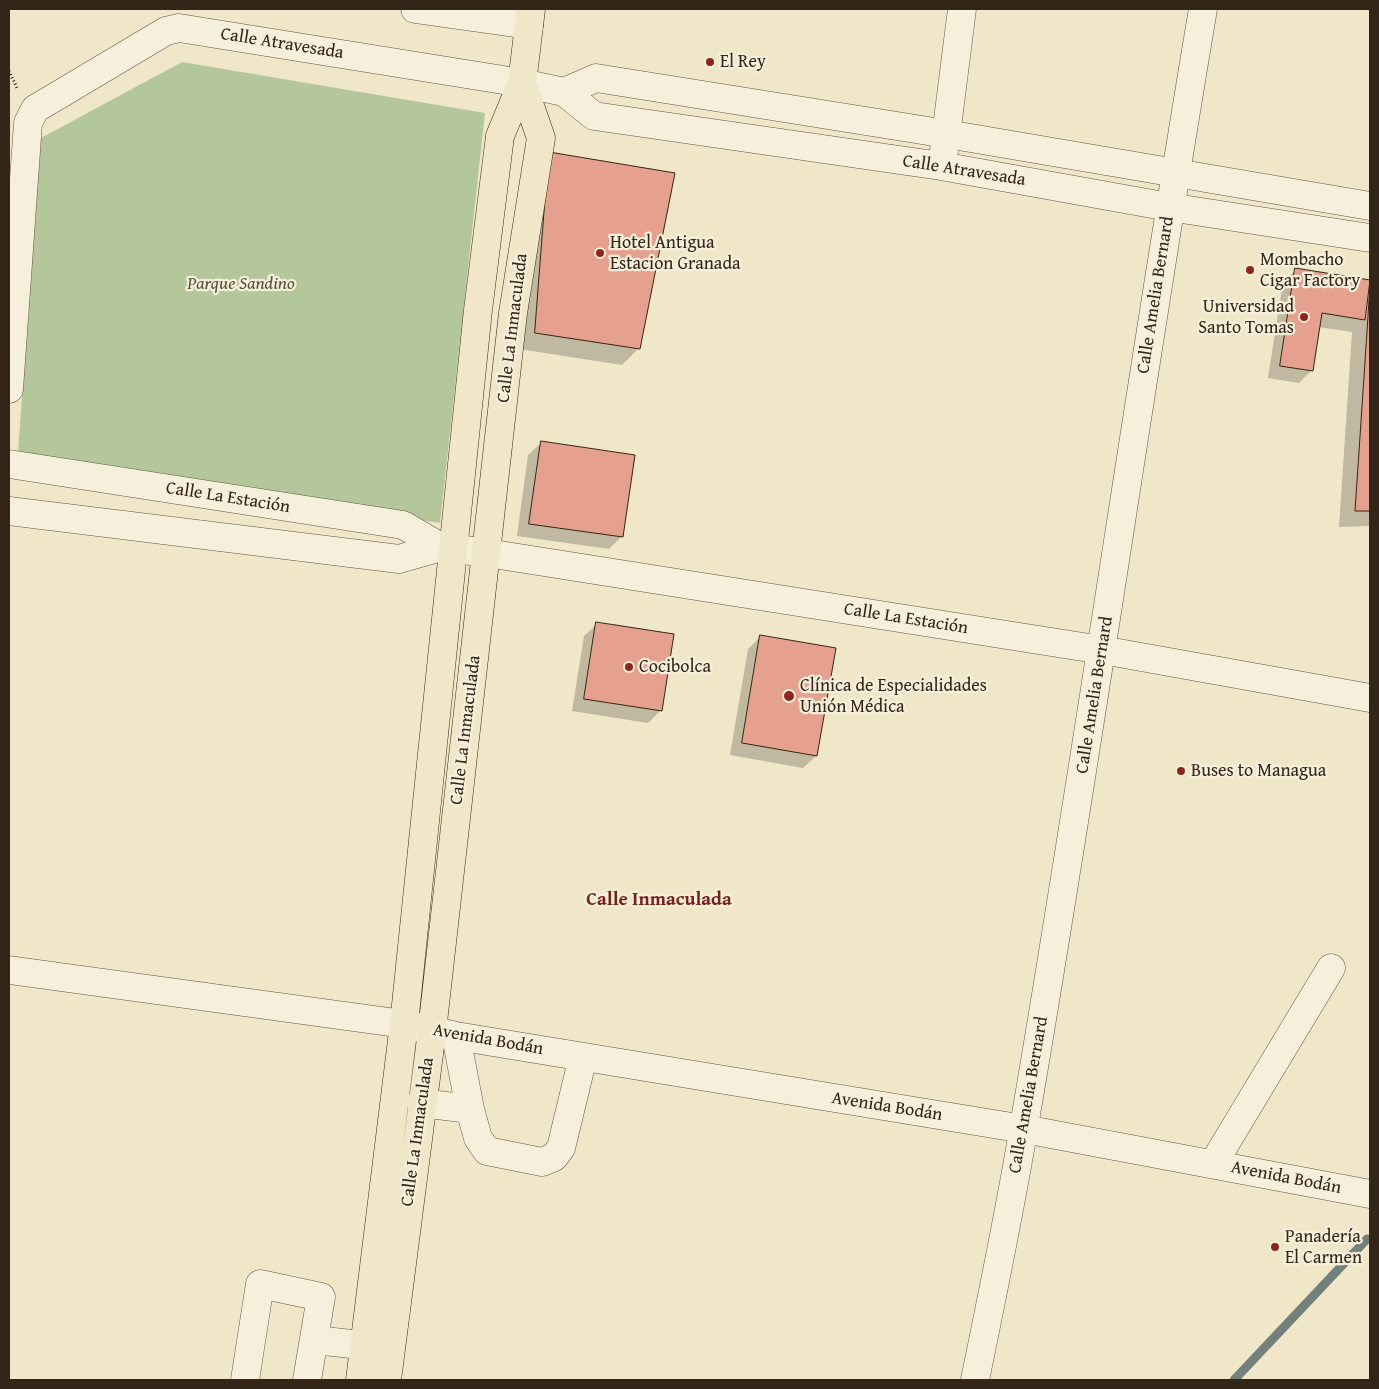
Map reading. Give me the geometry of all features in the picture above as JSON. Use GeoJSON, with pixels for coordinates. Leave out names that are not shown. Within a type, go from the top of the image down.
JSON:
{"type":"FeatureCollection","features":[{"type":"Feature","properties":{"kind":"main road","name":"Calle La Inmaculada"},"geometry":{"type":"LineString","coordinates":[[387,1380],[378,1347],[404,1024],[427,789],[446,548],[500,136],[522,83],[530,17]]}},
{"type":"Feature","properties":{"kind":"main road","name":"Calle La Inmaculada"},"geometry":{"type":"LineString","coordinates":[[360,1380],[378,1347],[421,1103],[444,1033],[459,793],[513,313],[541,138],[522,83]]}},
{"type":"Feature","properties":{"kind":"main road"},"geometry":{"type":"LineString","coordinates":[[478,310],[513,313]]}},
{"type":"Feature","properties":{"kind":"main road"},"geometry":{"type":"LineString","coordinates":[[427,789],[459,793]]}},
{"type":"Feature","properties":{"kind":"street"},"geometry":{"type":"LineString","coordinates":[[415,9],[530,17]]}},
{"type":"Feature","properties":{"kind":"street"},"geometry":{"type":"LineString","coordinates":[[941,166],[947,134],[962,9]]}},
{"type":"Feature","properties":{"kind":"street","name":"Calle Amelia Bernard"},"geometry":{"type":"LineString","coordinates":[[975,1380],[1024,1129],[1102,650],[1175,174],[1203,9]]}},
{"type":"Feature","properties":{"kind":"street","name":"Calle Atravesada"},"geometry":{"type":"LineString","coordinates":[[9,389],[28,123],[35,109],[166,31],[179,28],[522,83],[564,92],[594,116],[941,166],[1170,207],[1370,238]]}},
{"type":"Feature","properties":{"kind":"street","name":"Calle Atravesada"},"geometry":{"type":"LineString","coordinates":[[564,92],[596,78],[947,134],[1370,206]]}},
{"type":"Feature","properties":{"kind":"street"},"geometry":{"type":"LineString","coordinates":[[742,138],[749,102]]}},
{"type":"Feature","properties":{"kind":"street","name":"Calle La Estación"},"geometry":{"type":"LineString","coordinates":[[9,464],[403,525],[446,548],[1102,650],[1370,698]]}},
{"type":"Feature","properties":{"kind":"street","name":"Calle La Estación"},"geometry":{"type":"LineString","coordinates":[[9,511],[399,559],[446,548]]}},
{"type":"Feature","properties":{"kind":"street"},"geometry":{"type":"LineString","coordinates":[[1213,1164],[1331,968]]}},
{"type":"Feature","properties":{"kind":"street","name":"Avenida Bodán"},"geometry":{"type":"LineString","coordinates":[[9,970],[404,1024],[444,1033],[583,1057],[1024,1129],[1370,1194]]}},
{"type":"Feature","properties":{"kind":"street"},"geometry":{"type":"LineString","coordinates":[[444,1033],[470,1108],[478,1138],[487,1151],[542,1162],[554,1157],[561,1148],[583,1057]]}},
{"type":"Feature","properties":{"kind":"street"},"geometry":{"type":"LineString","coordinates":[[421,1103],[470,1108]]}},
{"type":"Feature","properties":{"kind":"street"},"geometry":{"type":"LineString","coordinates":[[245,1380],[260,1284],[321,1297],[307,1380]]}},
{"type":"Feature","properties":{"kind":"street"},"geometry":{"type":"LineString","coordinates":[[315,1340],[378,1347]]}},
{"type":"Feature","properties":{"kind":"green space","name":"Parque Sandino"},"geometry":{"type":"Polygon","coordinates":[[[182,62],[485,113],[440,523],[17,465],[41,138],[182,62]]]}},
{"type":"Feature","properties":{"kind":"building","name":"Hotel Antigua Estacion Granada"},"geometry":{"type":"Polygon","coordinates":[[[549,152],[675,173],[640,349],[535,333],[549,152]]]}},
{"type":"Feature","properties":{"kind":"building","name":"Universidad Santo Tomas"},"geometry":{"type":"Polygon","coordinates":[[[1295,268],[1370,280],[1365,320],[1322,313],[1313,371],[1280,366],[1295,268]]]}},
{"type":"Feature","properties":{"kind":"building"},"geometry":{"type":"Polygon","coordinates":[[[1370,286],[1370,511],[1355,511],[1364,377],[1370,286]]]}},
{"type":"Feature","properties":{"kind":"building"},"geometry":{"type":"Polygon","coordinates":[[[541,441],[635,455],[623,537],[529,524],[541,441]]]}},
{"type":"Feature","properties":{"kind":"building","name":"Cocibolca"},"geometry":{"type":"Polygon","coordinates":[[[596,622],[674,634],[662,711],[584,699],[596,622]]]}},
{"type":"Feature","properties":{"kind":"building","name":"Clínica de Especialidades Unión Médica"},"geometry":{"type":"Polygon","coordinates":[[[760,635],[836,648],[817,756],[742,743],[760,635]]]}},
{"type":"Feature","properties":{"kind":"waterway"},"geometry":{"type":"LineString","coordinates":[[1234,1380],[1367,1239]]}},
{"type":"Feature","properties":{"kind":"place","name":"El Rey"},"geometry":{"type":"Point","coordinates":[710,62]}},
{"type":"Feature","properties":{"kind":"place","name":"Hotel Antigua Estacion Granada"},"geometry":{"type":"Point","coordinates":[600,253]}},
{"type":"Feature","properties":{"kind":"place","name":"Mombacho Cigar Factory"},"geometry":{"type":"Point","coordinates":[1250,270]}},
{"type":"Feature","properties":{"kind":"place","name":"Universidad Santo Tomas"},"geometry":{"type":"Point","coordinates":[1304,317]}},
{"type":"Feature","properties":{"kind":"place","name":"Cocibolca"},"geometry":{"type":"Point","coordinates":[629,667]}},
{"type":"Feature","properties":{"kind":"place","name":"Clínica de Especialidades Unión Médica"},"geometry":{"type":"Point","coordinates":[789,696]}},
{"type":"Feature","properties":{"kind":"place","name":"Buses to Managua"},"geometry":{"type":"Point","coordinates":[1181,771]}},
{"type":"Feature","properties":{"kind":"place","name":"Panadería El Carmen"},"geometry":{"type":"Point","coordinates":[1275,1247]}},
{"type":"Feature","properties":{"kind":"district","name":"Calle Inmaculada"},"geometry":{"type":"Point","coordinates":[659,900]}}]}
